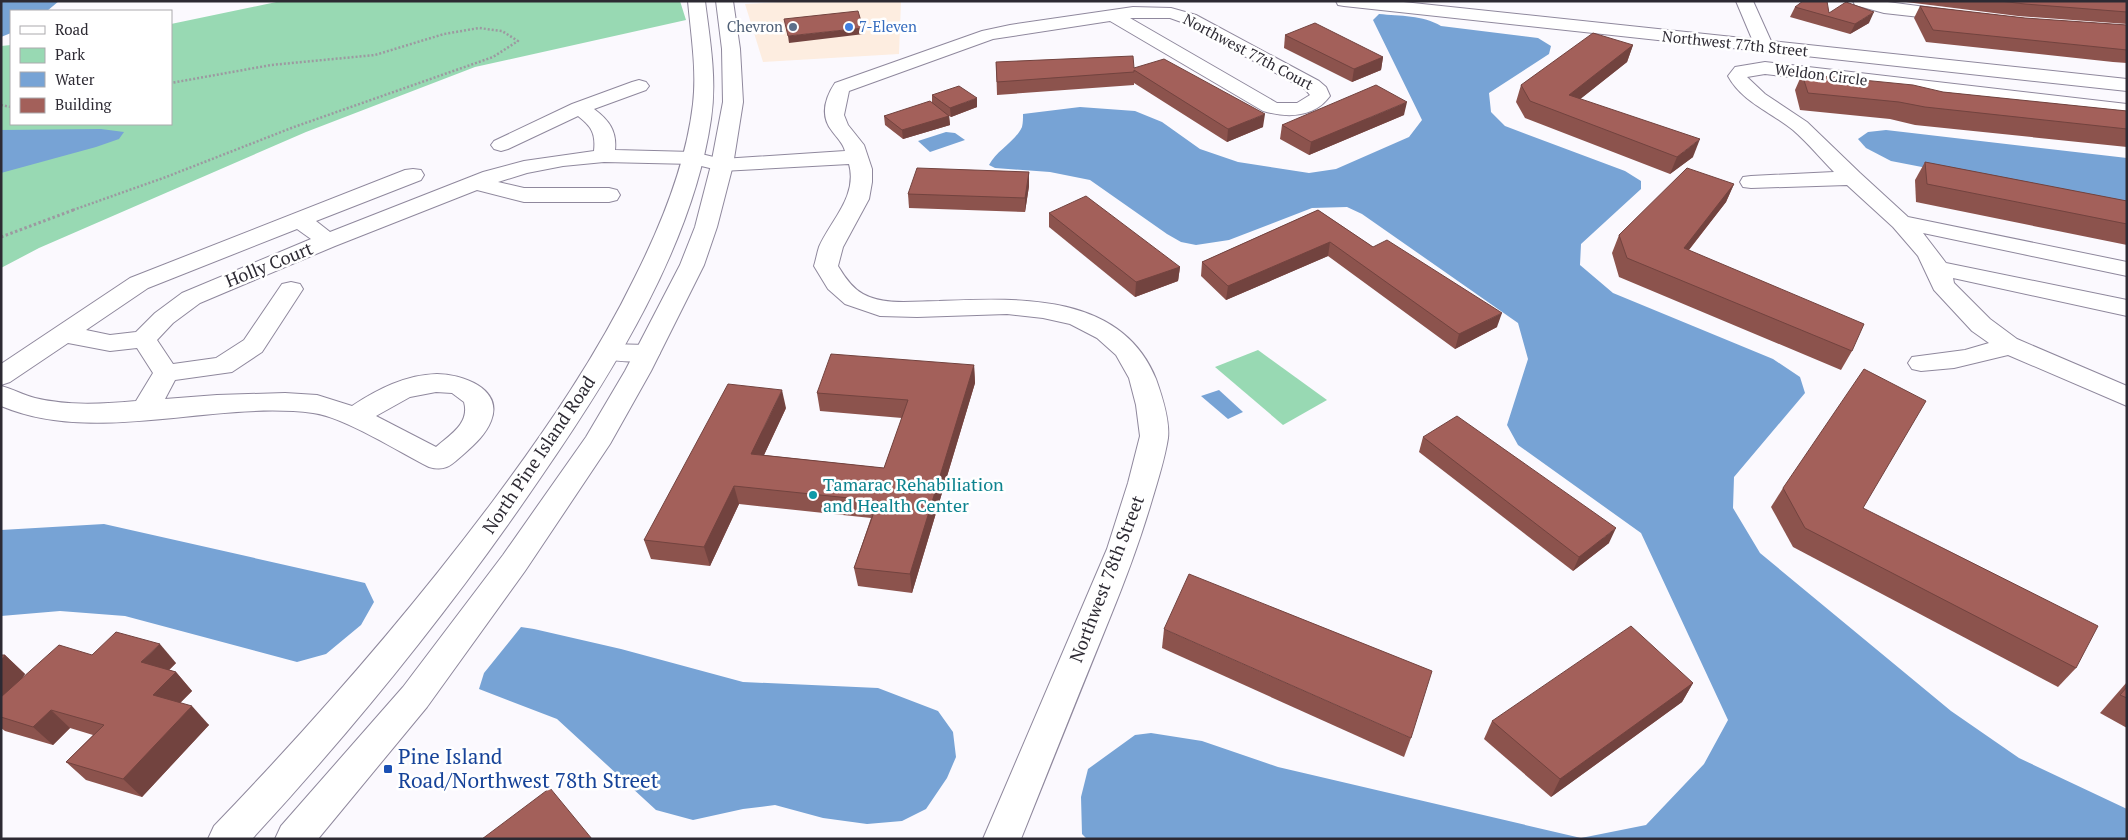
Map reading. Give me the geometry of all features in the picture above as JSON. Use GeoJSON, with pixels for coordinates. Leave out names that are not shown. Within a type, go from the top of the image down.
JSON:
{"type":"FeatureCollection","features":[{"type":"Feature","properties":{"kind":"main road","name":"North Pine Island Road"},"geometry":{"type":"LineString","coordinates":[[294,839],[415,697],[514,563],[596,444],[647,353],[692,265],[706,227],[713,158],[703,104],[704,75],[696,1]]}},
{"type":"Feature","properties":{"kind":"main road","name":"North Pine Island Road"},"geometry":{"type":"LineString","coordinates":[[227,839],[377,672],[472,553],[548,446],[609,352],[713,158],[733,102],[731,48],[724,1]]}},
{"type":"Feature","properties":{"kind":"main road","name":"Northwest 77th Street"},"geometry":{"type":"LineString","coordinates":[[1344,1],[1519,10]]}},
{"type":"Feature","properties":{"kind":"main road","name":"Northwest 77th Street"},"geometry":{"type":"LineString","coordinates":[[1447,1],[2127,85]]}},
{"type":"Feature","properties":{"kind":"main road"},"geometry":{"type":"LineString","coordinates":[[1744,1],[1761,41]]}},
{"type":"Feature","properties":{"kind":"main road"},"geometry":{"type":"LineString","coordinates":[[1861,2],[1884,8],[1970,17]]}},
{"type":"Feature","properties":{"kind":"main road","name":"Northwest 77th Court"},"geometry":{"type":"LineString","coordinates":[[856,151],[839,127],[834,115],[837,94],[842,87],[988,35],[1045,24],[1113,15],[1152,11],[1171,13],[1190,19],[1312,85],[1319,91],[1320,96],[1316,101],[1291,111],[1280,111],[1270,107],[1113,15]]}},
{"type":"Feature","properties":{"kind":"main road","name":"Northwest 77th Street"},"geometry":{"type":"LineString","coordinates":[[1761,41],[2127,73]]}},
{"type":"Feature","properties":{"kind":"main road","name":"Weldon Circle"},"geometry":{"type":"LineString","coordinates":[[2127,110],[1765,68],[1742,71],[1737,76],[1741,83],[1758,98],[1800,126],[1852,178],[1902,222],[1928,254],[1937,268],[1943,285],[1960,306],[1981,325],[2008,345],[2127,397]]}},
{"type":"Feature","properties":{"kind":"main road"},"geometry":{"type":"LineString","coordinates":[[501,145],[578,108],[639,86]]}},
{"type":"Feature","properties":{"kind":"main road"},"geometry":{"type":"LineString","coordinates":[[578,108],[602,125],[606,137],[604,156]]}},
{"type":"Feature","properties":{"kind":"main road","name":"Holly Court"},"geometry":{"type":"LineString","coordinates":[[144,339],[164,318],[191,298],[476,183],[524,167],[604,156],[713,158],[856,151]]}},
{"type":"Feature","properties":{"kind":"main road","name":"Northwest 78th Street"},"geometry":{"type":"LineString","coordinates":[[856,151],[861,182],[858,199],[831,247],[826,266],[837,284],[848,294],[854,299],[880,308],[918,309],[1007,306],[1043,310],[1078,318],[1106,332],[1126,350],[1142,378],[1150,405],[1154,436],[1143,483],[1122,549],[1002,839]]}},
{"type":"Feature","properties":{"kind":"main road"},"geometry":{"type":"LineString","coordinates":[[1,376],[139,283],[413,175]]}},
{"type":"Feature","properties":{"kind":"main road"},"geometry":{"type":"LineString","coordinates":[[1751,182],[1852,178]]}},
{"type":"Feature","properties":{"kind":"main road"},"geometry":{"type":"LineString","coordinates":[[476,183],[524,195],[610,195]]}},
{"type":"Feature","properties":{"kind":"main road"},"geometry":{"type":"LineString","coordinates":[[300,220],[327,242]]}},
{"type":"Feature","properties":{"kind":"main road","name":"Weldon Circle"},"geometry":{"type":"LineString","coordinates":[[1902,222],[2127,269]]}},
{"type":"Feature","properties":{"kind":"main road"},"geometry":{"type":"LineString","coordinates":[[1937,268],[2127,308]]}},
{"type":"Feature","properties":{"kind":"main road"},"geometry":{"type":"LineString","coordinates":[[166,373],[223,366],[253,346],[291,289]]}},
{"type":"Feature","properties":{"kind":"main road"},"geometry":{"type":"LineString","coordinates":[[63,334],[110,343],[144,339],[166,373]]}},
{"type":"Feature","properties":{"kind":"main road"},"geometry":{"type":"LineString","coordinates":[[1921,363],[1946,362],[1977,357],[2008,345]]}},
{"type":"Feature","properties":{"kind":"main road"},"geometry":{"type":"LineString","coordinates":[[609,352],[647,353]]}},
{"type":"Feature","properties":{"kind":"main road"},"geometry":{"type":"LineString","coordinates":[[145,410],[166,373]]}},
{"type":"Feature","properties":{"kind":"main road"},"geometry":{"type":"LineString","coordinates":[[1,395],[16,402],[59,412],[111,413],[217,404],[285,402],[317,404],[355,417]]}},
{"type":"Feature","properties":{"kind":"path"},"geometry":{"type":"LineString","coordinates":[[1,237],[18,229],[166,177],[294,127],[493,57],[518,40],[502,31],[479,28],[444,34],[410,46],[375,55],[271,65],[172,84]]}},
{"type":"Feature","properties":{"kind":"shaded area"},"geometry":{"type":"Polygon","coordinates":[[[800,1],[901,1],[899,54],[763,62],[745,4],[800,1]]]}},
{"type":"Feature","properties":{"kind":"green space"},"geometry":{"type":"Polygon","coordinates":[[[281,1],[680,1],[686,20],[475,67],[306,132],[39,248],[1,268],[1,46],[10,45],[10,125],[172,125],[172,24],[281,1]]]}},
{"type":"Feature","properties":{"kind":"green space"},"geometry":{"type":"Polygon","coordinates":[[[1258,350],[1327,400],[1283,425],[1215,367],[1258,350]]]}},
{"type":"Feature","properties":{"kind":"water"},"geometry":{"type":"Polygon","coordinates":[[[1,1],[59,1],[48,10],[10,10],[10,33],[1,37],[1,1]]]}},
{"type":"Feature","properties":{"kind":"water"},"geometry":{"type":"Polygon","coordinates":[[[1379,14],[1419,18],[1441,26],[1538,38],[1551,46],[1549,54],[1489,93],[1491,112],[1505,126],[1625,171],[1641,181],[1641,189],[1581,244],[1580,265],[1613,293],[1773,359],[1800,377],[1805,393],[1734,477],[1733,508],[1760,553],[1951,711],[2019,758],[2127,809],[2127,839],[1087,839],[1082,834],[1081,797],[1088,769],[1135,735],[1151,733],[1202,741],[1278,767],[1581,838],[1646,825],[1704,764],[1728,720],[1641,533],[1518,445],[1507,425],[1528,359],[1518,323],[1362,214],[1347,207],[1312,208],[1229,240],[1196,245],[1181,242],[1167,234],[1090,180],[1050,172],[995,168],[989,165],[1019,132],[1022,127],[1023,114],[1080,107],[1135,111],[1162,122],[1200,149],[1238,162],[1309,173],[1336,169],[1409,137],[1422,120],[1373,20],[1379,14]]]}},
{"type":"Feature","properties":{"kind":"water"},"geometry":{"type":"Polygon","coordinates":[[[101,129],[124,132],[119,139],[96,147],[1,173],[1,130],[101,129]]]}},
{"type":"Feature","properties":{"kind":"water"},"geometry":{"type":"Polygon","coordinates":[[[1886,130],[2127,158],[2127,207],[1891,161],[1866,148],[1858,139],[1868,132],[1886,130]]]}},
{"type":"Feature","properties":{"kind":"water"},"geometry":{"type":"Polygon","coordinates":[[[946,132],[955,133],[965,140],[930,152],[918,141],[946,132]]]}},
{"type":"Feature","properties":{"kind":"water"},"geometry":{"type":"Polygon","coordinates":[[[1219,390],[1243,412],[1228,419],[1201,396],[1219,390]]]}},
{"type":"Feature","properties":{"kind":"water"},"geometry":{"type":"Polygon","coordinates":[[[104,524],[365,583],[374,602],[361,625],[326,654],[297,662],[125,616],[60,611],[1,616],[1,530],[104,524]]]}},
{"type":"Feature","properties":{"kind":"water"},"geometry":{"type":"Polygon","coordinates":[[[521,627],[621,649],[743,682],[878,688],[938,711],[953,732],[956,757],[947,778],[926,809],[902,821],[867,824],[823,818],[775,805],[743,809],[693,820],[656,810],[557,719],[479,689],[484,673],[521,627]]]}},
{"type":"Feature","properties":{"kind":"building"},"geometry":{"type":"Polygon","coordinates":[[[1803,1],[1827,1],[1829,13],[1846,2],[1874,12],[1855,24],[1795,7],[1803,1]]]}},
{"type":"Feature","properties":{"kind":"building"},"geometry":{"type":"Polygon","coordinates":[[[2000,1],[2127,1],[2127,12],[2025,4],[2000,1]]]}},
{"type":"Feature","properties":{"kind":"building"},"geometry":{"type":"Polygon","coordinates":[[[1920,6],[2025,18],[2127,25],[2127,50],[1933,30],[1920,6]]]}},
{"type":"Feature","properties":{"kind":"building"},"geometry":{"type":"Polygon","coordinates":[[[858,11],[863,28],[788,36],[784,19],[858,11]]]}},
{"type":"Feature","properties":{"kind":"building"},"geometry":{"type":"Polygon","coordinates":[[[1315,23],[1383,57],[1354,69],[1285,35],[1315,23]]]}},
{"type":"Feature","properties":{"kind":"building"},"geometry":{"type":"Polygon","coordinates":[[[1593,33],[1633,45],[1569,95],[1700,139],[1677,157],[1530,101],[1521,85],[1593,33]]]}},
{"type":"Feature","properties":{"kind":"building"},"geometry":{"type":"Polygon","coordinates":[[[1133,56],[1134,68],[1164,59],[1265,114],[1228,129],[1134,70],[1134,72],[997,82],[996,62],[1133,56]]]}},
{"type":"Feature","properties":{"kind":"building"},"geometry":{"type":"Polygon","coordinates":[[[1802,74],[1913,85],[1943,92],[2127,111],[2127,129],[1808,93],[1802,74]]]}},
{"type":"Feature","properties":{"kind":"building"},"geometry":{"type":"Polygon","coordinates":[[[1376,85],[1407,102],[1311,142],[1282,125],[1376,85]]]}},
{"type":"Feature","properties":{"kind":"building"},"geometry":{"type":"Polygon","coordinates":[[[959,86],[977,98],[950,108],[932,95],[959,86]]]}},
{"type":"Feature","properties":{"kind":"building"},"geometry":{"type":"Polygon","coordinates":[[[930,101],[949,116],[902,130],[884,116],[930,101]]]}},
{"type":"Feature","properties":{"kind":"building"},"geometry":{"type":"Polygon","coordinates":[[[1925,162],[2127,201],[2127,224],[1927,184],[1925,162]]]}},
{"type":"Feature","properties":{"kind":"building"},"geometry":{"type":"Polygon","coordinates":[[[917,168],[1029,172],[1025,198],[908,194],[917,168]]]}},
{"type":"Feature","properties":{"kind":"building"},"geometry":{"type":"Polygon","coordinates":[[[1687,168],[1734,184],[1684,248],[1864,324],[1852,351],[1627,258],[1619,235],[1687,168]]]}},
{"type":"Feature","properties":{"kind":"building"},"geometry":{"type":"Polygon","coordinates":[[[1086,196],[1180,267],[1136,282],[1049,213],[1086,196]]]}},
{"type":"Feature","properties":{"kind":"building"},"geometry":{"type":"Polygon","coordinates":[[[1318,210],[1373,247],[1387,240],[1502,313],[1459,334],[1330,242],[1228,286],[1202,262],[1318,210]]]}},
{"type":"Feature","properties":{"kind":"building"},"geometry":{"type":"Polygon","coordinates":[[[831,354],[974,365],[910,574],[854,568],[878,501],[734,486],[704,547],[644,540],[728,384],[782,390],[751,454],[884,468],[908,400],[817,393],[831,354]]]}},
{"type":"Feature","properties":{"kind":"building"},"geometry":{"type":"Polygon","coordinates":[[[1864,369],[1926,401],[1863,508],[2098,626],[2076,668],[1805,528],[1783,488],[1864,369]]]}},
{"type":"Feature","properties":{"kind":"building"},"geometry":{"type":"Polygon","coordinates":[[[1457,416],[1616,528],[1579,557],[1423,437],[1457,416]]]}},
{"type":"Feature","properties":{"kind":"building"},"geometry":{"type":"Polygon","coordinates":[[[1189,574],[1432,671],[1411,738],[1164,629],[1189,574]]]}},
{"type":"Feature","properties":{"kind":"building"},"geometry":{"type":"Polygon","coordinates":[[[1631,626],[1693,683],[1560,779],[1492,721],[1631,626]]]}},
{"type":"Feature","properties":{"kind":"building"},"geometry":{"type":"Polygon","coordinates":[[[116,632],[160,644],[141,662],[176,672],[153,695],[192,706],[123,779],[66,762],[104,725],[51,710],[33,727],[1,717],[1,697],[59,645],[92,655],[116,632]]]}},
{"type":"Feature","properties":{"kind":"building"},"geometry":{"type":"Polygon","coordinates":[[[2127,687],[2127,698],[2120,695],[2127,687]]]}},
{"type":"Feature","properties":{"kind":"building"},"geometry":{"type":"Polygon","coordinates":[[[550,788],[592,839],[482,839],[550,788]]]}},
{"type":"Feature","properties":{"kind":"place","name":"Chevron"},"geometry":{"type":"Point","coordinates":[793,27]}},
{"type":"Feature","properties":{"kind":"place","name":"7-Eleven"},"geometry":{"type":"Point","coordinates":[849,27]}},
{"type":"Feature","properties":{"kind":"place","name":"Tamarac Rehabiliation and Health Center"},"geometry":{"type":"Point","coordinates":[813,495]}},
{"type":"Feature","properties":{"kind":"place","name":"Pine Island Road/Northwest 78th Street"},"geometry":{"type":"Point","coordinates":[388,769]}}]}
